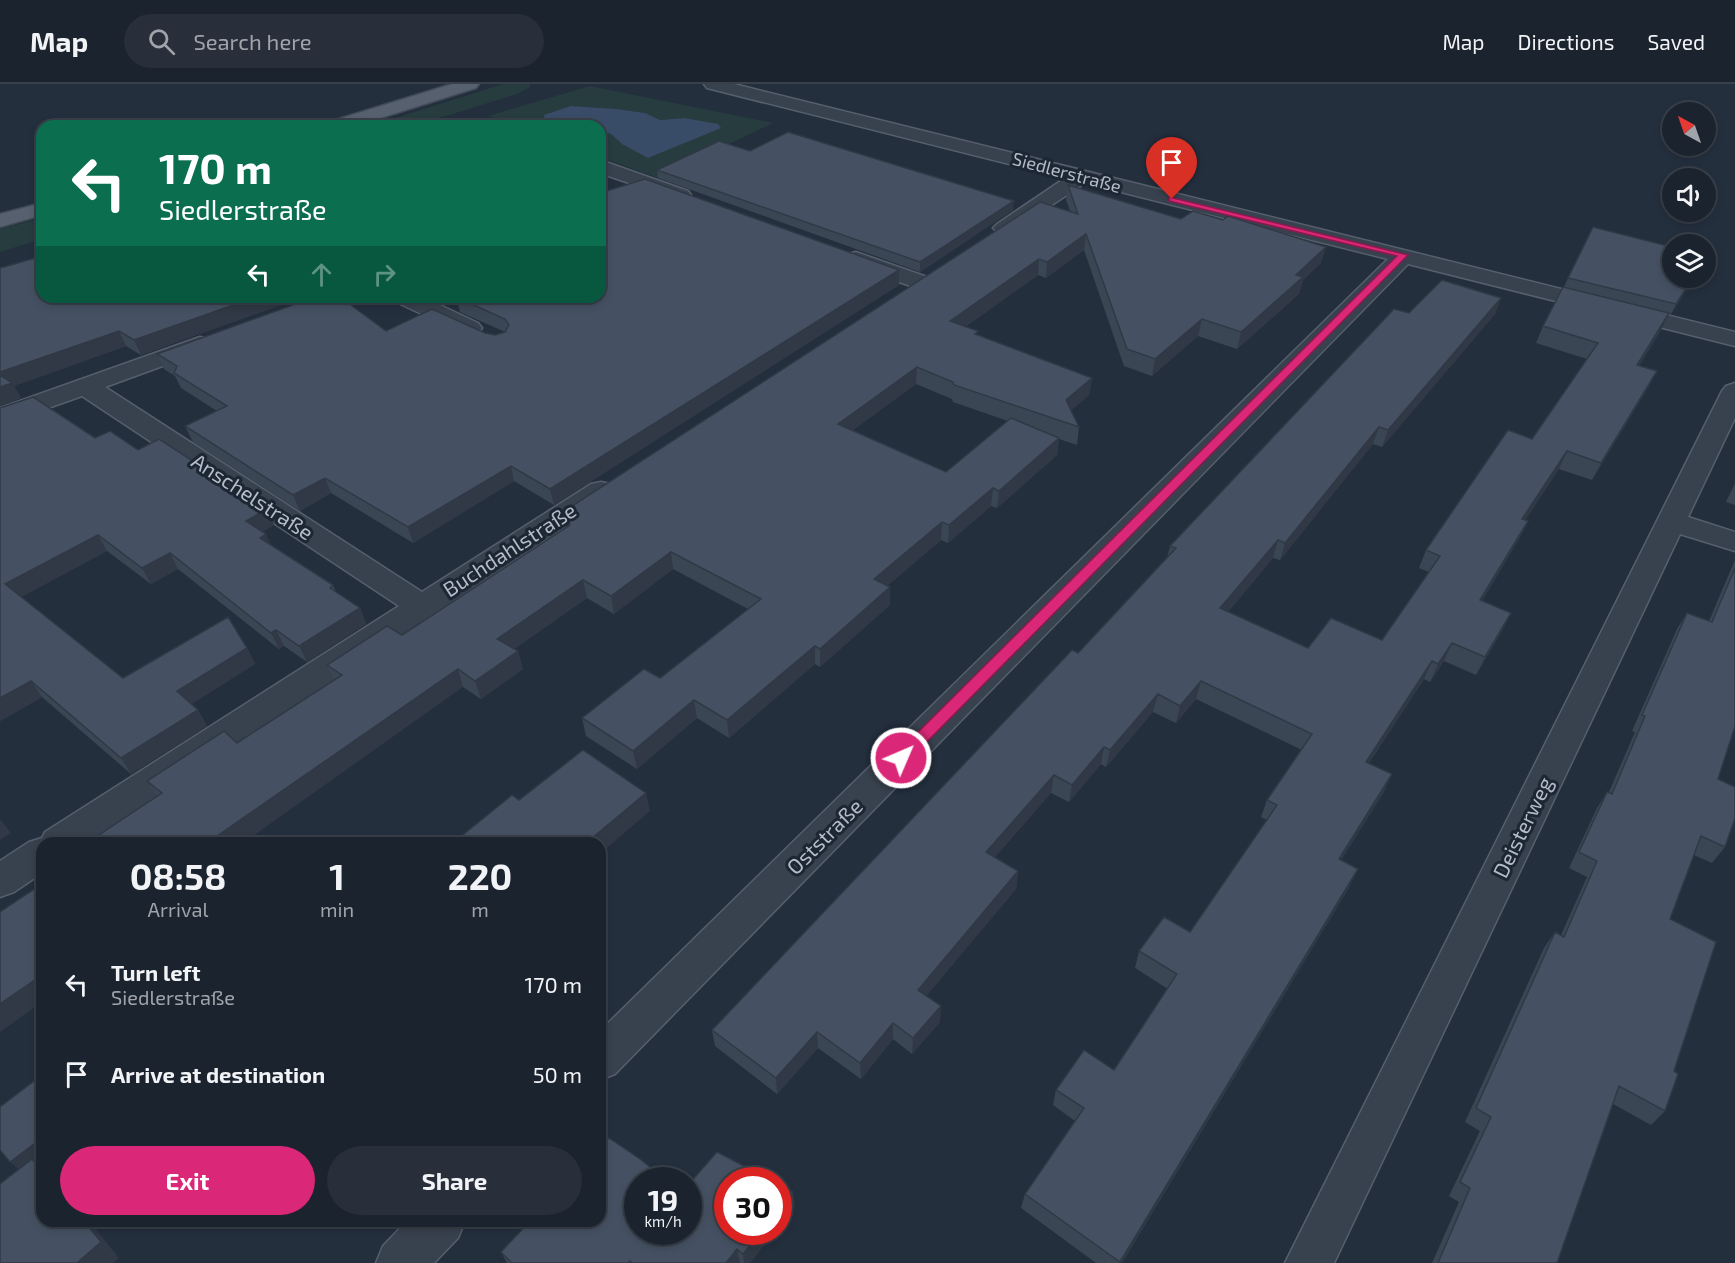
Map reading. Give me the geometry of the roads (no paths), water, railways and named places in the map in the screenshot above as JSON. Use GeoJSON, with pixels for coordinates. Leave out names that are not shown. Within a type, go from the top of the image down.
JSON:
{"type":"FeatureCollection","features":[{"type":"Feature","properties":{"kind":"main road"},"geometry":{"type":"LineString","coordinates":[[355,120],[470,84]]}},
{"type":"Feature","properties":{"kind":"main road"},"geometry":{"type":"LineString","coordinates":[[0,220],[36,211]]}},
{"type":"Feature","properties":{"kind":"street","name":"Siedlerstraße"},"geometry":{"type":"LineString","coordinates":[[713,84],[1735,339]]}},
{"type":"Feature","properties":{"kind":"street"},"geometry":{"type":"LineString","coordinates":[[606,168],[698,202]]}},
{"type":"Feature","properties":{"kind":"street"},"geometry":{"type":"LineString","coordinates":[[981,243],[1080,177]]}},
{"type":"Feature","properties":{"kind":"street"},"geometry":{"type":"LineString","coordinates":[[619,194],[647,183]]}},
{"type":"Feature","properties":{"kind":"street"},"geometry":{"type":"LineString","coordinates":[[836,252],[932,276],[892,302]]}},
{"type":"Feature","properties":{"kind":"street","name":"Oststraße"},"geometry":{"type":"LineString","coordinates":[[606,1053],[1404,255]]}},
{"type":"Feature","properties":{"kind":"street"},"geometry":{"type":"LineString","coordinates":[[417,303],[488,336]]}},
{"type":"Feature","properties":{"kind":"street"},"geometry":{"type":"LineString","coordinates":[[0,417],[219,337]]}},
{"type":"Feature","properties":{"kind":"street","name":"Anschelstraße"},"geometry":{"type":"LineString","coordinates":[[85,386],[422,606]]}},
{"type":"Feature","properties":{"kind":"street","name":"Deisterweg"},"geometry":{"type":"LineString","coordinates":[[1309,1263],[1735,391]]}},
{"type":"Feature","properties":{"kind":"street","name":"Buchdahlstraße"},"geometry":{"type":"LineString","coordinates":[[67,837],[622,476]]}},
{"type":"Feature","properties":{"kind":"street"},"geometry":{"type":"LineString","coordinates":[[1671,521],[1735,542]]}},
{"type":"Feature","properties":{"kind":"street"},"geometry":{"type":"LineString","coordinates":[[0,881],[36,857]]}},
{"type":"Feature","properties":{"kind":"street"},"geometry":{"type":"LineString","coordinates":[[400,1263],[435,1227]]}},
{"type":"Feature","properties":{"kind":"water"},"geometry":{"type":"Polygon","coordinates":[[[571,106],[617,109],[645,113],[660,120],[684,118],[718,124],[721,128],[648,158],[606,133],[606,120],[545,120],[544,115],[571,106]]]}}]}
